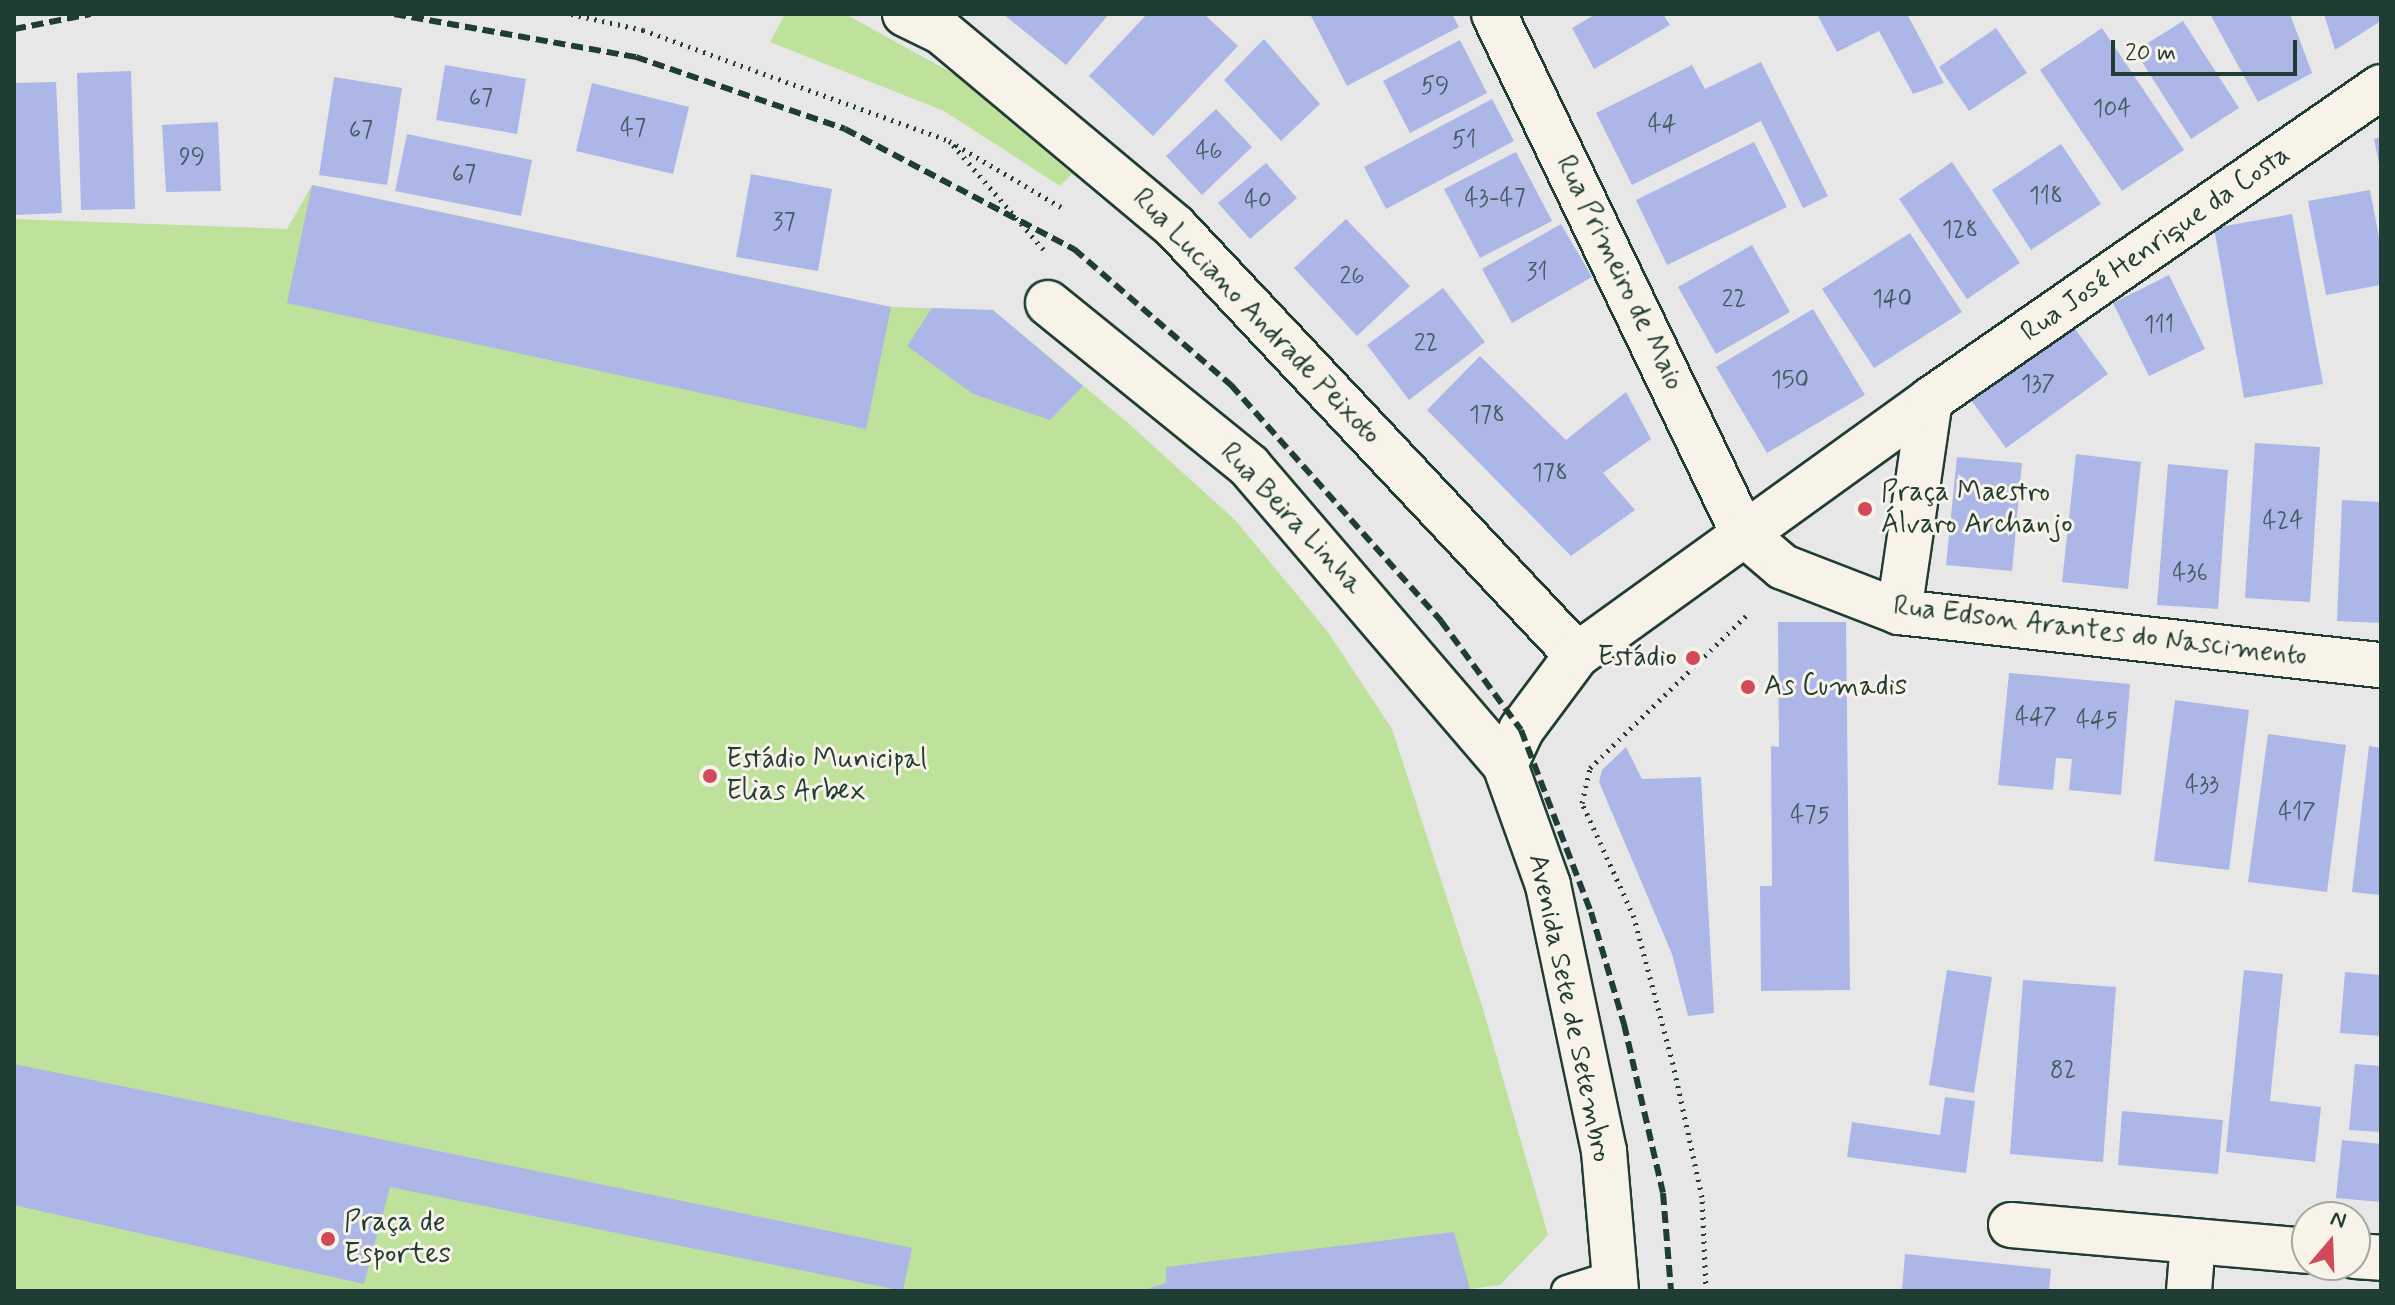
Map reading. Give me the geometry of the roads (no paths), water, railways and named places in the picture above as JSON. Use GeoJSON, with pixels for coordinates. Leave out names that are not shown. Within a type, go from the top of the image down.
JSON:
{"type":"FeatureCollection","features":[{"type":"Feature","properties":{"kind":"street","name":"Rua Luciano Andrade Peixoto"},"geometry":{"type":"LineString","coordinates":[[905,14],[942,32],[1175,227],[1577,655]]}},
{"type":"Feature","properties":{"kind":"street","name":"Rua Primeiro de Maio"},"geometry":{"type":"LineString","coordinates":[[1494,14],[1743,533]]}},
{"type":"Feature","properties":{"kind":"street","name":"Rua José Henrique da Costa"},"geometry":{"type":"LineString","coordinates":[[1577,655],[1930,400],[2381,87]]}},
{"type":"Feature","properties":{"kind":"street","name":"Rua Beira Linha"},"geometry":{"type":"LineString","coordinates":[[1048,303],[1249,466],[1505,765]]}},
{"type":"Feature","properties":{"kind":"street"},"geometry":{"type":"LineString","coordinates":[[1899,612],[1930,400]]}},
{"type":"Feature","properties":{"kind":"street","name":"Rua Edson Arantes do Nascimento"},"geometry":{"type":"LineString","coordinates":[[1743,533],[1796,575],[1899,612],[2381,665]]}},
{"type":"Feature","properties":{"kind":"street"},"geometry":{"type":"LineString","coordinates":[[1505,765],[1521,730],[1577,655]]}},
{"type":"Feature","properties":{"kind":"street","name":"Avenida Sete de Setembro"},"geometry":{"type":"LineString","coordinates":[[1505,765],[1548,885],[1604,1151],[1616,1283]]}},
{"type":"Feature","properties":{"kind":"street"},"geometry":{"type":"LineString","coordinates":[[2011,1225],[2291,1250]]}},
{"type":"Feature","properties":{"kind":"street"},"geometry":{"type":"LineString","coordinates":[[2189,1291],[2193,1241]]}},
{"type":"Feature","properties":{"kind":"lane"},"geometry":{"type":"LineString","coordinates":[[1567,1291],[1616,1283]]}},
{"type":"Feature","properties":{"kind":"railway"},"geometry":{"type":"LineString","coordinates":[[14,29],[91,14]]}},
{"type":"Feature","properties":{"kind":"railway"},"geometry":{"type":"LineString","coordinates":[[394,14],[636,57],[845,129],[1074,249],[1231,385],[1441,621],[1521,730],[1591,912],[1624,1024],[1663,1193],[1671,1291]]}},
{"type":"Feature","properties":{"kind":"place","name":"Praça Maestro Álvaro Archanjo"},"geometry":{"type":"Point","coordinates":[1865,509]}},
{"type":"Feature","properties":{"kind":"place","name":"Estádio"},"geometry":{"type":"Point","coordinates":[1693,658]}},
{"type":"Feature","properties":{"kind":"place","name":"As Cumadis"},"geometry":{"type":"Point","coordinates":[1748,687]}},
{"type":"Feature","properties":{"kind":"place","name":"Estádio Municipal Elias Arbex"},"geometry":{"type":"Point","coordinates":[710,776]}},
{"type":"Feature","properties":{"kind":"place","name":"Praça de Esportes"},"geometry":{"type":"Point","coordinates":[328,1239]}}]}
